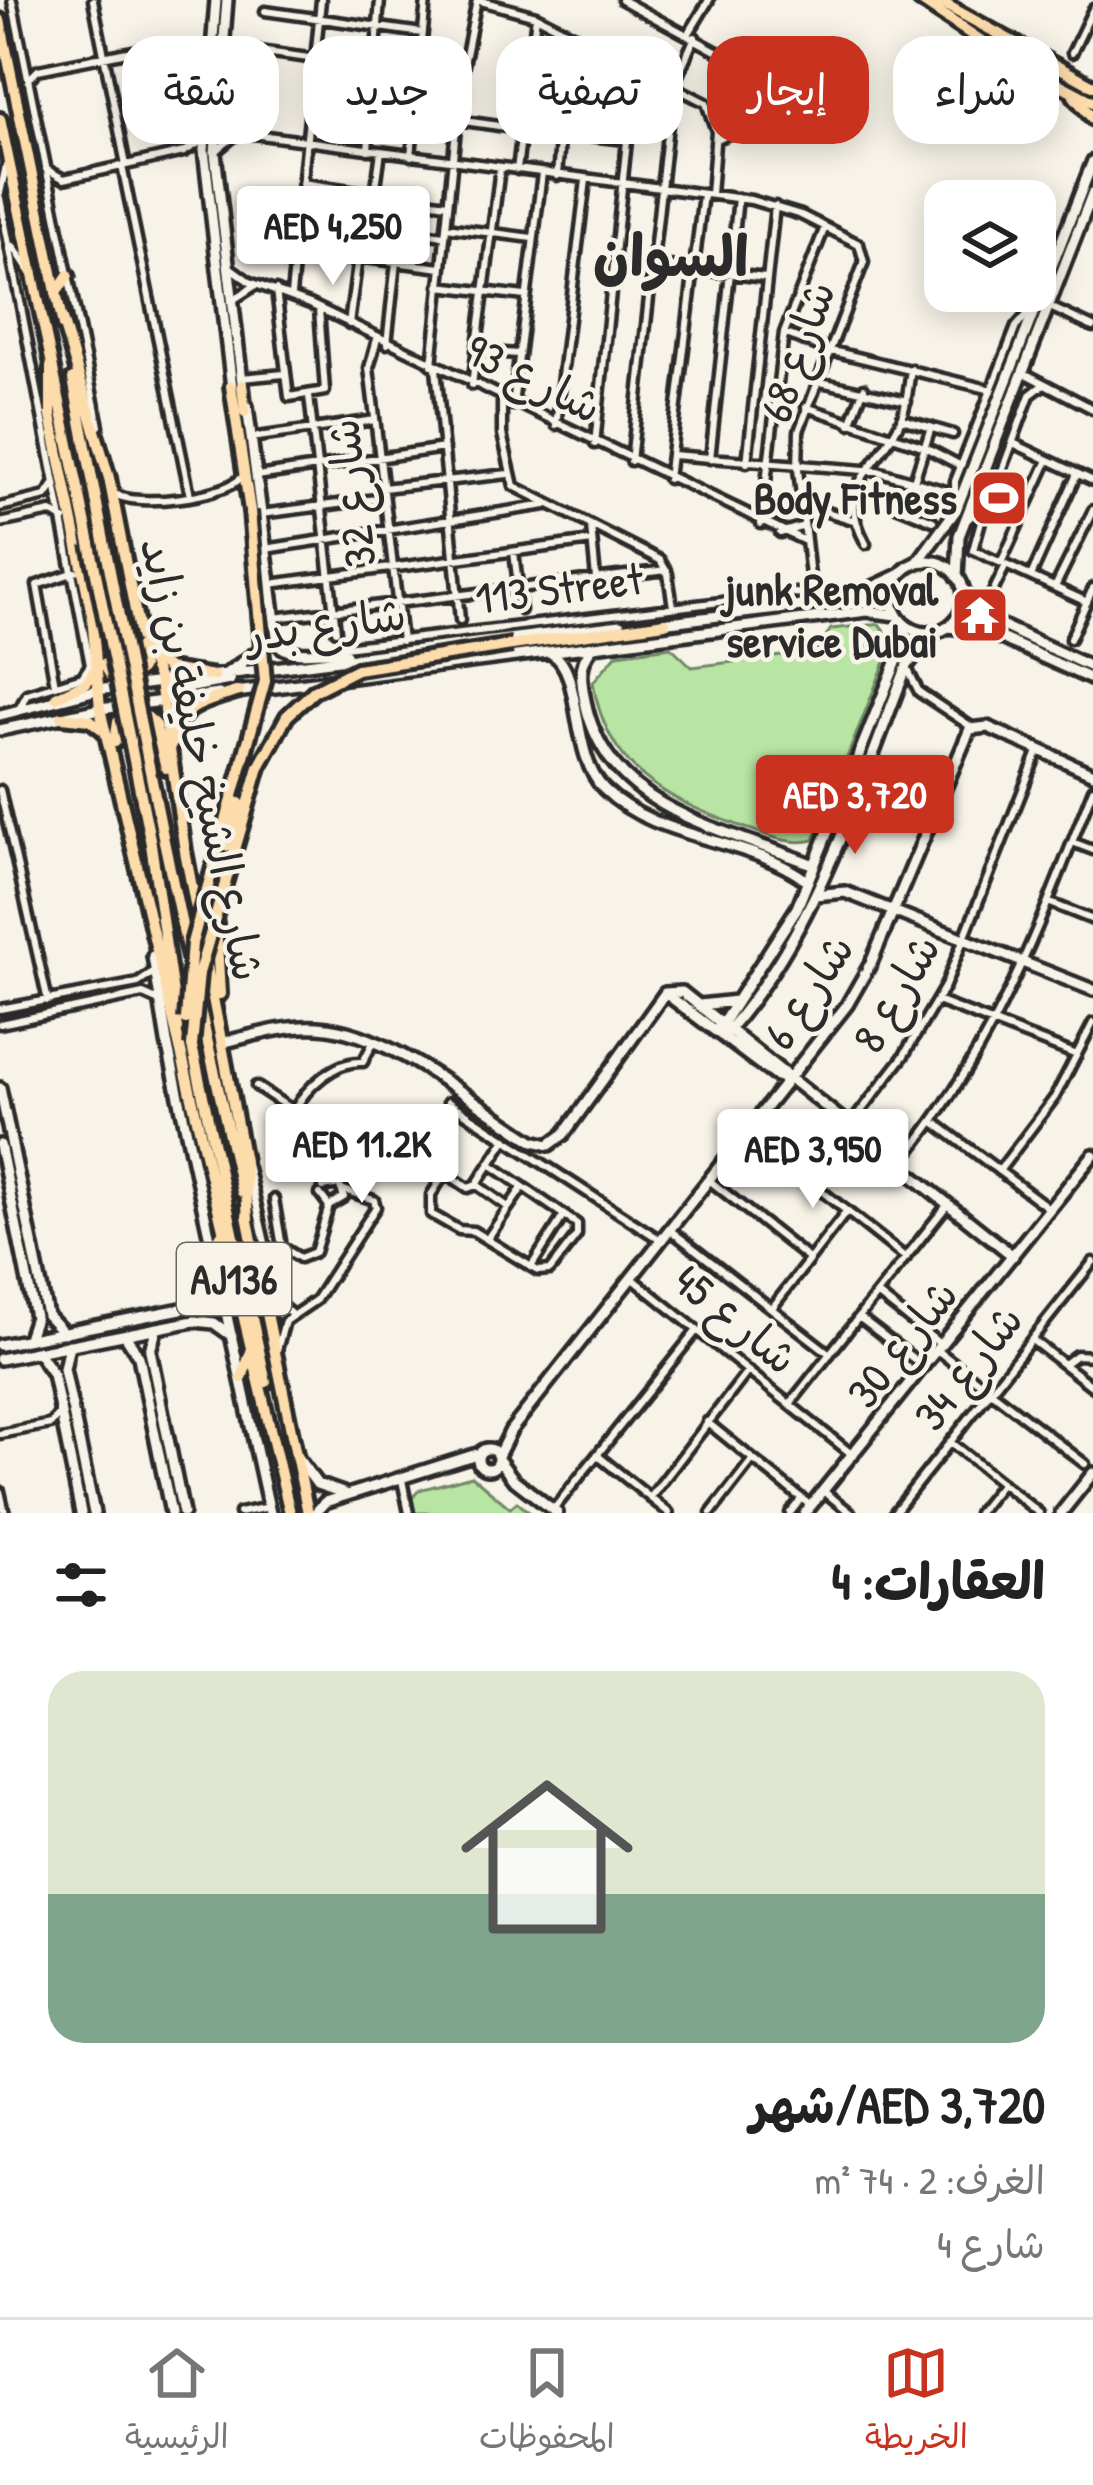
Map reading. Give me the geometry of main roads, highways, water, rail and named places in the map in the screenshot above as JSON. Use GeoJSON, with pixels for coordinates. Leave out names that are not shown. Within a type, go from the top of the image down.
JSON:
{"type":"FeatureCollection","features":[{"type":"Feature","properties":{"kind":"main road"},"geometry":{"type":"LineString","coordinates":[[920,0],[1093,102]]}},
{"type":"Feature","properties":{"kind":"main road"},"geometry":{"type":"LineString","coordinates":[[937,0],[1077,79],[1093,82]]}},
{"type":"Feature","properties":{"kind":"main road","name":"شارع الشيخ خليفة بن زايد"},"geometry":{"type":"LineString","coordinates":[[0,20],[62,319],[104,459],[141,630],[160,682],[176,793],[225,1042],[248,1219]]}},
{"type":"Feature","properties":{"kind":"main road"},"geometry":{"type":"LineString","coordinates":[[1067,89],[1093,119]]}},
{"type":"Feature","properties":{"kind":"main road"},"geometry":{"type":"LineString","coordinates":[[20,116],[37,127]]}},
{"type":"Feature","properties":{"kind":"main road","name":"شارع الشيخ خليفة بن زايد"},"geometry":{"type":"LineString","coordinates":[[0,119],[91,543]]}},
{"type":"Feature","properties":{"kind":"main road"},"geometry":{"type":"LineString","coordinates":[[56,293],[68,275]]}},
{"type":"Feature","properties":{"kind":"main road","name":"شارع الشيخ خليفة بن زايد"},"geometry":{"type":"LineString","coordinates":[[62,319],[91,543],[80,574],[93,620],[100,709],[185,1045]]}},
{"type":"Feature","properties":{"kind":"main road"},"geometry":{"type":"LineString","coordinates":[[218,1009],[216,917],[227,846],[269,683],[238,383]]}},
{"type":"Feature","properties":{"kind":"main road"},"geometry":{"type":"LineString","coordinates":[[185,1045],[190,953],[265,681],[252,509]]}},
{"type":"Feature","properties":{"kind":"main road"},"geometry":{"type":"LineString","coordinates":[[66,527],[91,543]]}},
{"type":"Feature","properties":{"kind":"main road","name":"AJ136"},"geometry":{"type":"LineString","coordinates":[[91,543],[158,842]]}},
{"type":"Feature","properties":{"kind":"main road"},"geometry":{"type":"LineString","coordinates":[[80,574],[81,599]]}},
{"type":"Feature","properties":{"kind":"main road"},"geometry":{"type":"LineString","coordinates":[[93,620],[106,674],[112,678],[142,670],[141,630]]}},
{"type":"Feature","properties":{"kind":"main road"},"geometry":{"type":"LineString","coordinates":[[56,691],[93,676],[93,620]]}},
{"type":"Feature","properties":{"kind":"main road","name":"شارع بدر"},"geometry":{"type":"LineString","coordinates":[[266,1404],[256,1326],[185,1045],[199,973],[259,767],[287,716],[314,691],[357,669],[665,623]]}},
{"type":"Feature","properties":{"kind":"main road"},"geometry":{"type":"LineString","coordinates":[[141,630],[168,669],[219,676]]}},
{"type":"Feature","properties":{"kind":"main road"},"geometry":{"type":"LineString","coordinates":[[172,769],[176,728],[184,713],[238,692]]}},
{"type":"Feature","properties":{"kind":"main road"},"geometry":{"type":"LineString","coordinates":[[62,717],[100,726],[109,739]]}},
{"type":"Feature","properties":{"kind":"main road"},"geometry":{"type":"LineString","coordinates":[[116,762],[115,725],[147,717],[155,724],[176,793]]}},
{"type":"Feature","properties":{"kind":"main road","name":"شارع الشيخ خليفة بن زايد"},"geometry":{"type":"LineString","coordinates":[[158,842],[199,1133],[290,1513]]}},
{"type":"Feature","properties":{"kind":"main road","name":"شارع الشيخ خليفة بن زايد"},"geometry":{"type":"LineString","coordinates":[[158,842],[248,1219],[311,1513]]}},
{"type":"Feature","properties":{"kind":"main road"},"geometry":{"type":"LineString","coordinates":[[184,1122],[199,1133]]}},
{"type":"Feature","properties":{"kind":"main road"},"geometry":{"type":"LineString","coordinates":[[212,1250],[223,1233]]}},
{"type":"Feature","properties":{"kind":"main road"},"geometry":{"type":"LineString","coordinates":[[242,1378],[251,1351]]}},
{"type":"Feature","properties":{"kind":"place","name":"Body Fitness"},"geometry":{"type":"Point","coordinates":[999,498]}},
{"type":"Feature","properties":{"kind":"place","name":"junk Removal service Dubai"},"geometry":{"type":"Point","coordinates":[980,615]}},
{"type":"Feature","properties":{"kind":"district","name":"السوان"},"geometry":{"type":"Point","coordinates":[671,256]}}]}
